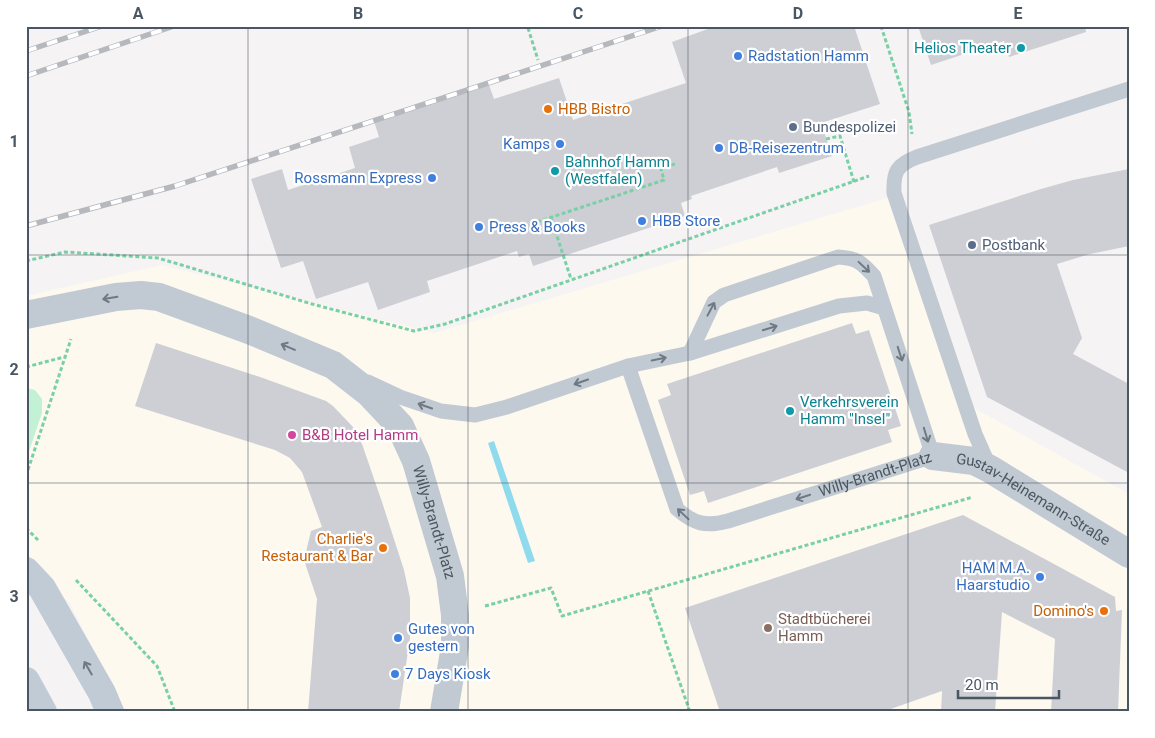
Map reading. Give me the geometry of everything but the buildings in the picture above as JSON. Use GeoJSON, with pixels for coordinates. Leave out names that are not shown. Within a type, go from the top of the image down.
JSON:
{"type":"FeatureCollection","features":[{"type":"Feature","properties":{"kind":"main road"},"geometry":{"type":"LineString","coordinates":[[26,571],[42,588],[102,693],[110,712]]}},
{"type":"Feature","properties":{"kind":"main road"},"geometry":{"type":"LineString","coordinates":[[26,681],[43,712]]}},
{"type":"Feature","properties":{"kind":"street","name":"Willy-Brandt-Platz"},"geometry":{"type":"LineString","coordinates":[[26,315],[116,296],[142,295],[159,297],[250,330],[333,365],[369,392],[400,426],[416,461],[450,576],[456,615],[455,646],[444,712]]}},
{"type":"Feature","properties":{"kind":"street","name":"Gustav-Heinemann-Straße"},"geometry":{"type":"LineString","coordinates":[[933,456],[974,461],[1129,554]]}},
{"type":"Feature","properties":{"kind":"lane"},"geometry":{"type":"LineString","coordinates":[[990,469],[975,434],[894,193],[893,181],[896,170],[904,162],[917,157],[1129,89]]}},
{"type":"Feature","properties":{"kind":"lane"},"geometry":{"type":"LineString","coordinates":[[690,353],[714,302],[724,295],[838,257],[851,258],[863,264],[874,276],[884,308]]}},
{"type":"Feature","properties":{"kind":"lane","name":"Willy-Brandt-Platz"},"geometry":{"type":"LineString","coordinates":[[333,365],[400,397],[441,411],[475,416],[628,366],[690,353],[839,306],[867,303],[884,308],[933,456],[728,521],[705,524],[689,520],[677,509],[628,366]]}},
{"type":"Feature","properties":{"kind":"path"},"geometry":{"type":"LineString","coordinates":[[881,26],[908,112],[917,157]]}},
{"type":"Feature","properties":{"kind":"path"},"geometry":{"type":"LineString","coordinates":[[528,28],[538,60]]}},
{"type":"Feature","properties":{"kind":"path"},"geometry":{"type":"LineString","coordinates":[[826,139],[840,136],[854,182]]}},
{"type":"Feature","properties":{"kind":"path"},"geometry":{"type":"LineString","coordinates":[[537,222],[664,180],[661,168],[676,163]]}},
{"type":"Feature","properties":{"kind":"path"},"geometry":{"type":"LineString","coordinates":[[26,261],[65,252],[158,258],[312,304],[414,331],[445,324],[879,172],[896,170]]}},
{"type":"Feature","properties":{"kind":"path"},"geometry":{"type":"LineString","coordinates":[[551,218],[572,279]]}},
{"type":"Feature","properties":{"kind":"path"},"geometry":{"type":"LineString","coordinates":[[26,476],[64,357],[86,302]]}},
{"type":"Feature","properties":{"kind":"path"},"geometry":{"type":"LineString","coordinates":[[26,367],[64,357]]}},
{"type":"Feature","properties":{"kind":"path"},"geometry":{"type":"LineString","coordinates":[[456,615],[551,588],[562,616],[1014,484]]}},
{"type":"Feature","properties":{"kind":"path"},"geometry":{"type":"LineString","coordinates":[[26,528],[40,542]]}},
{"type":"Feature","properties":{"kind":"path"},"geometry":{"type":"LineString","coordinates":[[74,578],[157,666],[175,712]]}},
{"type":"Feature","properties":{"kind":"path"},"geometry":{"type":"LineString","coordinates":[[648,591],[690,712]]}},
{"type":"Feature","properties":{"kind":"shaded area"},"geometry":{"type":"Polygon","coordinates":[[[897,195],[967,404],[1129,494],[1129,712],[126,712],[70,604],[26,558],[26,296],[162,265],[434,333],[897,195]]]}},
{"type":"Feature","properties":{"kind":"green space"},"geometry":{"type":"Polygon","coordinates":[[[26,388],[35,390],[42,399],[42,413],[26,460],[26,388]]]}},
{"type":"Feature","properties":{"kind":"water"},"geometry":{"type":"Polygon","coordinates":[[[494,441],[535,561],[528,563],[488,443],[494,441]]]}},
{"type":"Feature","properties":{"kind":"railway"},"geometry":{"type":"LineString","coordinates":[[26,51],[102,26]]}},
{"type":"Feature","properties":{"kind":"railway"},"geometry":{"type":"LineString","coordinates":[[26,76],[174,26]]}},
{"type":"Feature","properties":{"kind":"railway"},"geometry":{"type":"LineString","coordinates":[[26,226],[175,186],[662,26]]}},
{"type":"Feature","properties":{"kind":"place","name":"Helios Theater"},"geometry":{"type":"Point","coordinates":[1021,48]}},
{"type":"Feature","properties":{"kind":"place","name":"Radstation Hamm"},"geometry":{"type":"Point","coordinates":[738,56]}},
{"type":"Feature","properties":{"kind":"place","name":"HBB Bistro"},"geometry":{"type":"Point","coordinates":[548,109]}},
{"type":"Feature","properties":{"kind":"place","name":"Bundespolizei"},"geometry":{"type":"Point","coordinates":[793,127]}},
{"type":"Feature","properties":{"kind":"place","name":"Kamps"},"geometry":{"type":"Point","coordinates":[560,144]}},
{"type":"Feature","properties":{"kind":"place","name":"DB-Reisezentrum"},"geometry":{"type":"Point","coordinates":[719,148]}},
{"type":"Feature","properties":{"kind":"place","name":"Bahnhof Hamm (Westfalen)"},"geometry":{"type":"Point","coordinates":[555,171]}},
{"type":"Feature","properties":{"kind":"place","name":"Rossmann Express"},"geometry":{"type":"Point","coordinates":[432,178]}},
{"type":"Feature","properties":{"kind":"place","name":"HBB Store"},"geometry":{"type":"Point","coordinates":[642,221]}},
{"type":"Feature","properties":{"kind":"place","name":"Press & Books"},"geometry":{"type":"Point","coordinates":[479,227]}},
{"type":"Feature","properties":{"kind":"place","name":"Postbank"},"geometry":{"type":"Point","coordinates":[972,245]}},
{"type":"Feature","properties":{"kind":"place","name":"Verkehrsverein Hamm \"Insel\""},"geometry":{"type":"Point","coordinates":[790,411]}},
{"type":"Feature","properties":{"kind":"place","name":"B&B Hotel Hamm"},"geometry":{"type":"Point","coordinates":[292,435]}},
{"type":"Feature","properties":{"kind":"place","name":"Charlie's Restaurant & Bar"},"geometry":{"type":"Point","coordinates":[383,548]}},
{"type":"Feature","properties":{"kind":"place","name":"HAM M.A. Haarstudio"},"geometry":{"type":"Point","coordinates":[1040,577]}},
{"type":"Feature","properties":{"kind":"place","name":"Domino's"},"geometry":{"type":"Point","coordinates":[1104,611]}},
{"type":"Feature","properties":{"kind":"place","name":"Stadtbücherei Hamm"},"geometry":{"type":"Point","coordinates":[768,628]}},
{"type":"Feature","properties":{"kind":"place","name":"Gutes von gestern"},"geometry":{"type":"Point","coordinates":[398,638]}},
{"type":"Feature","properties":{"kind":"place","name":"7 Days Kiosk"},"geometry":{"type":"Point","coordinates":[395,674]}}]}
